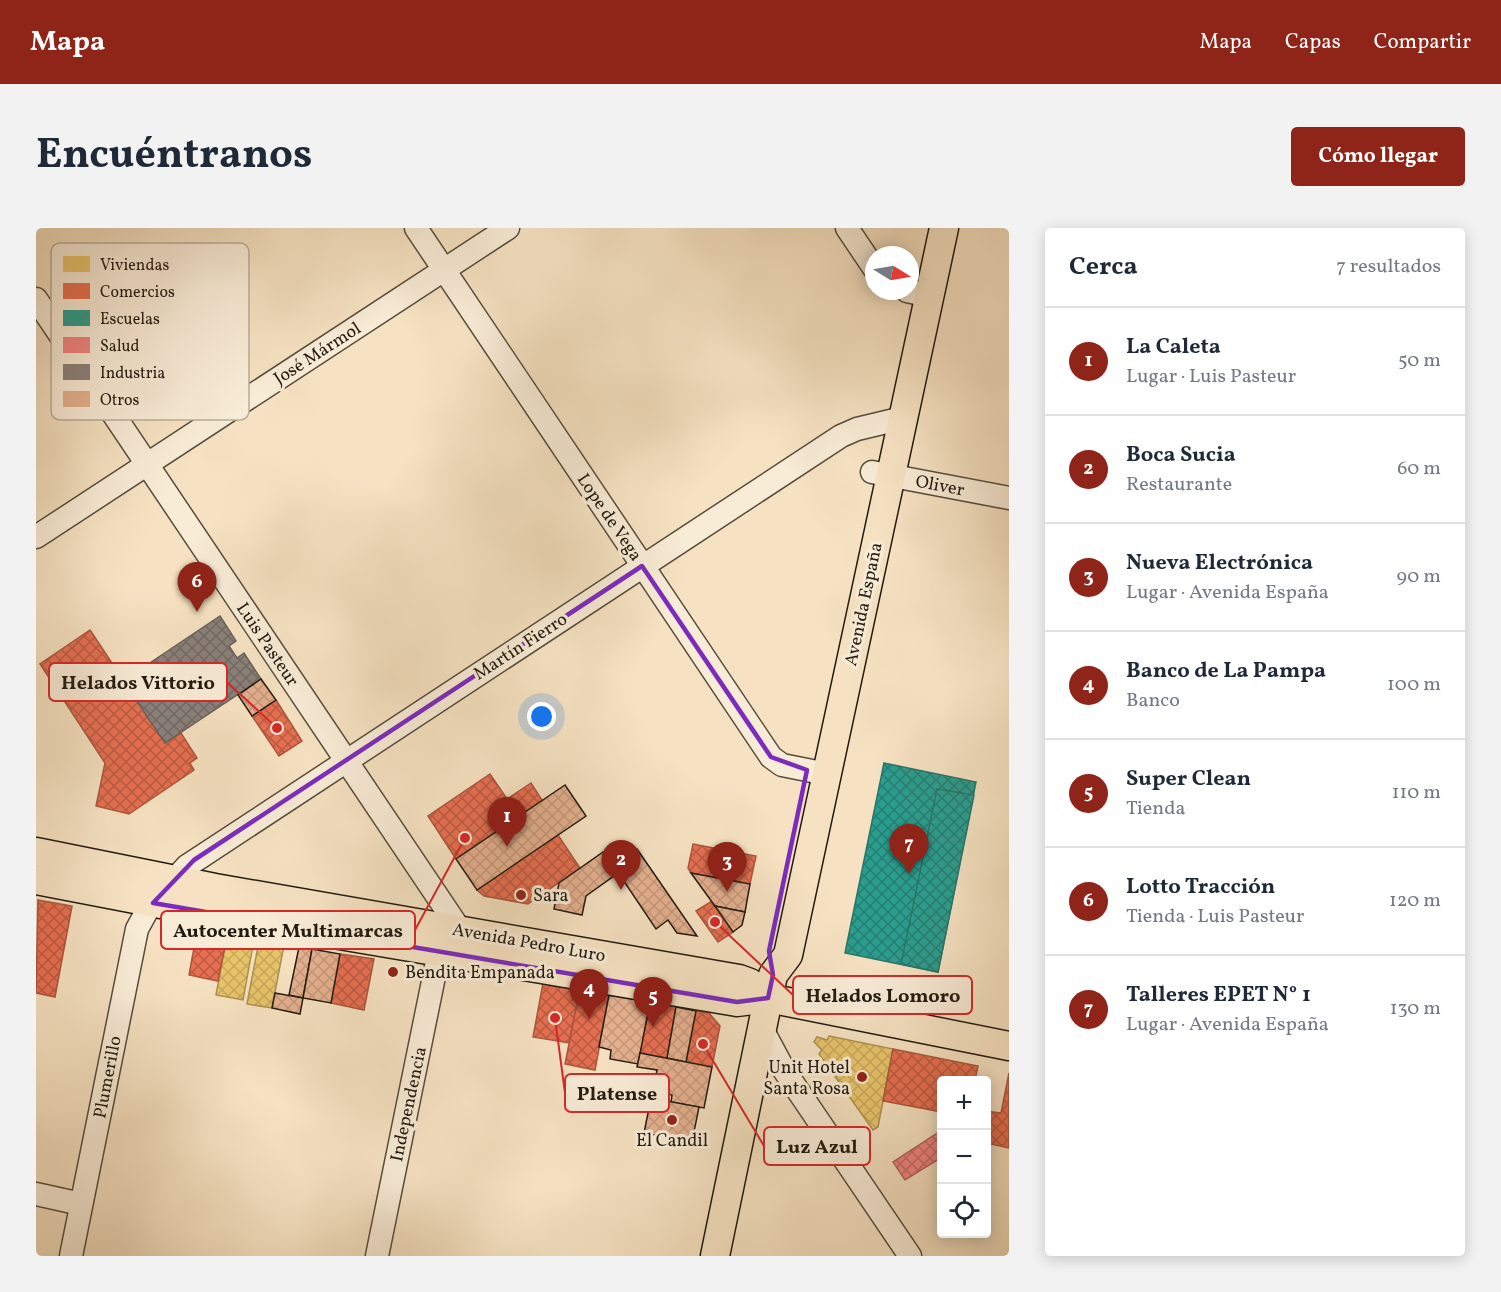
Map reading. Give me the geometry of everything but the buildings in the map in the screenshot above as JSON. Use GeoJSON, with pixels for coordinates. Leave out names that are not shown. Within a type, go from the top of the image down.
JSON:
{"type":"FeatureCollection","features":[{"type":"Feature","properties":{"kind":"main road","name":"Avenida España"},"geometry":{"type":"LineString","coordinates":[[919,269],[924,228]]}},
{"type":"Feature","properties":{"kind":"main road","name":"Avenida España"},"geometry":{"type":"LineString","coordinates":[[919,286],[944,228]]}},
{"type":"Feature","properties":{"kind":"main road","name":"Avenida España"},"geometry":{"type":"LineString","coordinates":[[771,986],[788,955],[817,772],[893,420],[915,300]]}},
{"type":"Feature","properties":{"kind":"main road","name":"Avenida Pedro Luro"},"geometry":{"type":"LineString","coordinates":[[36,852],[174,880],[739,979],[1009,1046]]}},
{"type":"Feature","properties":{"kind":"main road","name":"Avenida Pedro Luro"},"geometry":{"type":"LineString","coordinates":[[36,880],[153,903],[737,1002],[771,986]]}},
{"type":"Feature","properties":{"kind":"main road"},"geometry":{"type":"LineString","coordinates":[[715,1256],[771,986]]}},
{"type":"Feature","properties":{"kind":"street","name":"Lope de Vega"},"geometry":{"type":"LineString","coordinates":[[416,228],[773,759],[782,765],[817,772]]}},
{"type":"Feature","properties":{"kind":"street","name":"José Mármol"},"geometry":{"type":"LineString","coordinates":[[249,397],[508,228]]}},
{"type":"Feature","properties":{"kind":"street"},"geometry":{"type":"LineString","coordinates":[[847,228],[865,255]]}},
{"type":"Feature","properties":{"kind":"street","name":"Luis Pasteur"},"geometry":{"type":"LineString","coordinates":[[36,299],[51,321]]}},
{"type":"Feature","properties":{"kind":"street","name":"Luis Pasteur"},"geometry":{"type":"LineString","coordinates":[[117,420],[460,930]]}},
{"type":"Feature","properties":{"kind":"street","name":"José Mármol"},"geometry":{"type":"LineString","coordinates":[[36,537],[214,420]]}},
{"type":"Feature","properties":{"kind":"street","name":"Martín Fierro"},"geometry":{"type":"LineString","coordinates":[[153,903],[202,854],[841,436],[893,420]]}},
{"type":"Feature","properties":{"kind":"street","name":"Oliver"},"geometry":{"type":"LineString","coordinates":[[881,473],[1009,498]]}},
{"type":"Feature","properties":{"kind":"street","name":"Plumerillo"},"geometry":{"type":"LineString","coordinates":[[71,1256],[136,934],[142,917],[153,903]]}},
{"type":"Feature","properties":{"kind":"street","name":"Independencia"},"geometry":{"type":"LineString","coordinates":[[377,1256],[439,952]]}},
{"type":"Feature","properties":{"kind":"street"},"geometry":{"type":"LineString","coordinates":[[762,1029],[784,1070],[910,1256]]}},
{"type":"Feature","properties":{"kind":"street"},"geometry":{"type":"LineString","coordinates":[[36,1194],[81,1204]]}},
{"type":"Feature","properties":{"kind":"highlighted area"},"geometry":{"type":"Polygon","coordinates":[[[642,566],[771,757],[807,770],[769,951],[773,975],[768,998],[737,1002],[153,903],[194,860],[642,566]]]}},
{"type":"Feature","properties":{"kind":"place","name":"Lotto Tracción"},"geometry":{"type":"Point","coordinates":[197,612]}},
{"type":"Feature","properties":{"kind":"place","name":"Helados Vittorio"},"geometry":{"type":"Point","coordinates":[277,728]}},
{"type":"Feature","properties":{"kind":"place","name":"Autocenter Multimarcas"},"geometry":{"type":"Point","coordinates":[465,838]}},
{"type":"Feature","properties":{"kind":"place","name":"La Caleta"},"geometry":{"type":"Point","coordinates":[507,847]}},
{"type":"Feature","properties":{"kind":"place","name":"Talleres EPET N° 1"},"geometry":{"type":"Point","coordinates":[909,874]}},
{"type":"Feature","properties":{"kind":"place","name":"Boca Sucia"},"geometry":{"type":"Point","coordinates":[621,890]}},
{"type":"Feature","properties":{"kind":"place","name":"Nueva Electrónica"},"geometry":{"type":"Point","coordinates":[727,892]}},
{"type":"Feature","properties":{"kind":"place","name":"Sara"},"geometry":{"type":"Point","coordinates":[521,895]}},
{"type":"Feature","properties":{"kind":"place","name":"Helados Lomoro"},"geometry":{"type":"Point","coordinates":[715,922]}},
{"type":"Feature","properties":{"kind":"place","name":"Bendita Empanada"},"geometry":{"type":"Point","coordinates":[393,972]}},
{"type":"Feature","properties":{"kind":"place","name":"Platense"},"geometry":{"type":"Point","coordinates":[555,1018]}},
{"type":"Feature","properties":{"kind":"place","name":"Banco de La Pampa"},"geometry":{"type":"Point","coordinates":[589,1019]}},
{"type":"Feature","properties":{"kind":"place","name":"Super Clean"},"geometry":{"type":"Point","coordinates":[653,1027]}},
{"type":"Feature","properties":{"kind":"place","name":"Luz Azul"},"geometry":{"type":"Point","coordinates":[703,1044]}},
{"type":"Feature","properties":{"kind":"place","name":"Unit Hotel Santa Rosa"},"geometry":{"type":"Point","coordinates":[862,1077]}},
{"type":"Feature","properties":{"kind":"place","name":"El Candil"},"geometry":{"type":"Point","coordinates":[672,1120]}}]}
